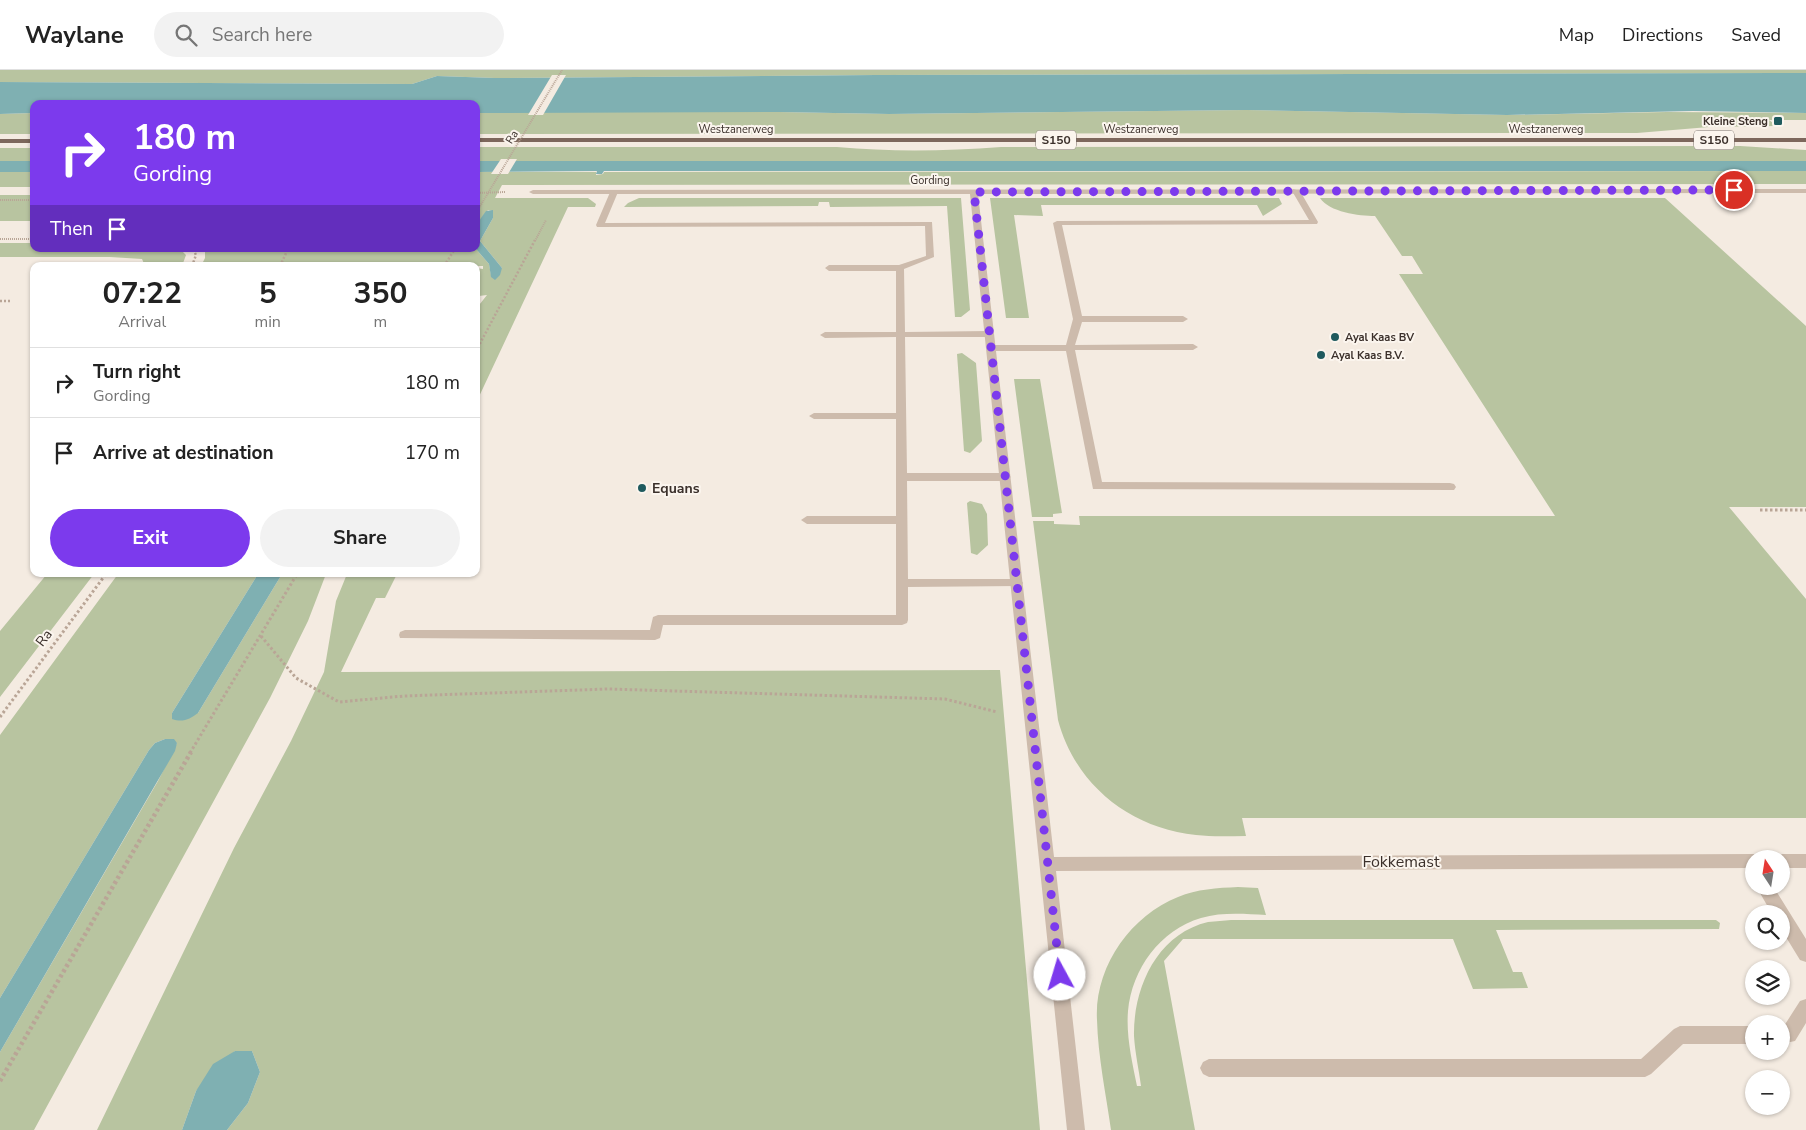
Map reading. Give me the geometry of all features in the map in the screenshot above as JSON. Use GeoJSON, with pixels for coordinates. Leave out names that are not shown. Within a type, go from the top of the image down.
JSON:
{"type":"FeatureCollection","features":[{"type":"Feature","properties":{"kind":"main road","name":"Westzanerweg"},"geometry":{"type":"LineString","coordinates":[[480,140],[1806,140]]}},
{"type":"Feature","properties":{"kind":"main road"},"geometry":{"type":"LineString","coordinates":[[0,141],[30,141]]}},
{"type":"Feature","properties":{"kind":"street","name":"Gording"},"geometry":{"type":"LineString","coordinates":[[533,192],[1806,190]]}},
{"type":"Feature","properties":{"kind":"street"},"geometry":{"type":"LineString","coordinates":[[1296,191],[1314,222],[1057,223],[1078,319],[1070,347],[1097,486],[1450,487]]}},
{"type":"Feature","properties":{"kind":"street"},"geometry":{"type":"LineString","coordinates":[[614,192],[600,225],[929,224],[930,257],[900,268],[829,268]]}},
{"type":"Feature","properties":{"kind":"street"},"geometry":{"type":"LineString","coordinates":[[974,192],[1076,1130]]}},
{"type":"Feature","properties":{"kind":"street"},"geometry":{"type":"LineString","coordinates":[[405,635],[655,635],[658,620],[902,620],[900,268]]}},
{"type":"Feature","properties":{"kind":"street"},"geometry":{"type":"LineString","coordinates":[[1078,319],[1183,319]]}},
{"type":"Feature","properties":{"kind":"street"},"geometry":{"type":"LineString","coordinates":[[825,336],[989,334]]}},
{"type":"Feature","properties":{"kind":"street"},"geometry":{"type":"LineString","coordinates":[[991,348],[1193,347]]}},
{"type":"Feature","properties":{"kind":"street"},"geometry":{"type":"LineString","coordinates":[[814,416],[900,416]]}},
{"type":"Feature","properties":{"kind":"street"},"geometry":{"type":"LineString","coordinates":[[901,477],[1005,478]]}},
{"type":"Feature","properties":{"kind":"street"},"geometry":{"type":"LineString","coordinates":[[807,520],[901,520]]}},
{"type":"Feature","properties":{"kind":"street"},"geometry":{"type":"LineString","coordinates":[[902,583],[1017,583]]}},
{"type":"Feature","properties":{"kind":"street"},"geometry":{"type":"LineString","coordinates":[[1790,861],[1806,861]]}},
{"type":"Feature","properties":{"kind":"street","name":"Fokkemast"},"geometry":{"type":"LineString","coordinates":[[1047,864],[1745,864]]}},
{"type":"Feature","properties":{"kind":"street"},"geometry":{"type":"LineString","coordinates":[[1790,928],[1806,954]]}},
{"type":"Feature","properties":{"kind":"street"},"geometry":{"type":"LineString","coordinates":[[1790,1033],[1806,1007]]}},
{"type":"Feature","properties":{"kind":"street"},"geometry":{"type":"LineString","coordinates":[[1209,1068],[1645,1068],[1680,1035],[1745,1035]]}},
{"type":"Feature","properties":{"kind":"path","name":"Ra"},"geometry":{"type":"LineString","coordinates":[[480,206],[562,70]]}},
{"type":"Feature","properties":{"kind":"path"},"geometry":{"type":"LineString","coordinates":[[480,343],[544,223],[568,192]]}},
{"type":"Feature","properties":{"kind":"path"},"geometry":{"type":"LineString","coordinates":[[0,200],[30,200]]}},
{"type":"Feature","properties":{"kind":"path"},"geometry":{"type":"LineString","coordinates":[[0,239],[30,239]]}},
{"type":"Feature","properties":{"kind":"path"},"geometry":{"type":"LineString","coordinates":[[0,301],[11,301]]}},
{"type":"Feature","properties":{"kind":"path"},"geometry":{"type":"LineString","coordinates":[[1760,510],[1806,510]]}},
{"type":"Feature","properties":{"kind":"path","name":"Ra"},"geometry":{"type":"LineString","coordinates":[[0,717],[104,577]]}},
{"type":"Feature","properties":{"kind":"path"},"geometry":{"type":"LineString","coordinates":[[0,1081],[145,830],[295,577]]}},
{"type":"Feature","properties":{"kind":"path"},"geometry":{"type":"LineString","coordinates":[[261,636],[296,678],[338,702],[404,696],[628,689],[945,699],[1032,720]]}},
{"type":"Feature","properties":{"kind":"green space"},"geometry":{"type":"Polygon","coordinates":[[[0,70],[1806,70],[1806,73],[876,75],[495,78],[437,76],[412,84],[0,82],[0,70]]]}},
{"type":"Feature","properties":{"kind":"green space"},"geometry":{"type":"Polygon","coordinates":[[[1247,110],[1507,115],[1667,112],[1806,113],[1806,120],[1769,120],[1777,126],[1709,127],[1637,133],[480,134],[480,113],[779,112],[889,114],[1247,110]]]}},
{"type":"Feature","properties":{"kind":"green space"},"geometry":{"type":"Polygon","coordinates":[[[30,113],[30,134],[0,134],[0,114],[30,113]]]}},
{"type":"Feature","properties":{"kind":"green space"},"geometry":{"type":"Polygon","coordinates":[[[1740,146],[1806,150],[1806,161],[480,161],[480,147],[837,147],[919,150],[1001,147],[1740,146]]]}},
{"type":"Feature","properties":{"kind":"green space"},"geometry":{"type":"Polygon","coordinates":[[[0,148],[30,148],[30,161],[0,161],[0,148]]]}},
{"type":"Feature","properties":{"kind":"green space"},"geometry":{"type":"Polygon","coordinates":[[[1806,171],[1806,184],[502,185],[495,198],[588,198],[596,204],[595,207],[568,207],[480,394],[480,304],[487,295],[480,296],[480,269],[483,269],[483,266],[480,266],[480,262],[203,262],[205,252],[479,252],[489,264],[491,275],[502,268],[480,241],[493,218],[493,211],[488,210],[480,220],[480,172],[596,172],[596,175],[603,174],[604,172],[1806,171]]]}},
{"type":"Feature","properties":{"kind":"green space"},"geometry":{"type":"Polygon","coordinates":[[[0,172],[30,172],[30,187],[0,187],[0,172]]]}},
{"type":"Feature","properties":{"kind":"green space"},"geometry":{"type":"Polygon","coordinates":[[[0,195],[30,195],[30,221],[0,221],[0,195]]]}},
{"type":"Feature","properties":{"kind":"green space"},"geometry":{"type":"Polygon","coordinates":[[[639,198],[961,198],[970,310],[961,317],[955,317],[947,206],[830,207],[829,202],[819,202],[818,206],[624,207],[639,198]]]}},
{"type":"Feature","properties":{"kind":"green space"},"geometry":{"type":"Polygon","coordinates":[[[990,198],[1279,198],[1282,204],[1263,216],[1257,205],[1041,205],[1043,216],[1014,215],[1029,318],[1006,318],[990,198]]]}},
{"type":"Feature","properties":{"kind":"green space"},"geometry":{"type":"Polygon","coordinates":[[[1320,198],[1665,198],[1806,326],[1806,507],[1729,507],[1806,599],[1806,818],[1242,818],[1246,836],[1209,836],[1172,831],[1149,823],[1127,812],[1108,799],[1091,783],[1077,764],[1066,743],[1058,720],[1033,521],[1054,521],[1054,524],[1080,525],[1079,516],[1555,516],[1399,274],[1423,274],[1412,256],[1402,256],[1375,216],[1337,210],[1324,203],[1320,198]]]}},
{"type":"Feature","properties":{"kind":"green space"},"geometry":{"type":"Polygon","coordinates":[[[0,243],[30,243],[30,252],[183,252],[186,255],[183,262],[143,262],[142,259],[110,257],[0,257],[0,243]]]}},
{"type":"Feature","properties":{"kind":"green space"},"geometry":{"type":"Polygon","coordinates":[[[962,353],[976,363],[982,441],[970,453],[964,451],[957,354],[962,353]]]}},
{"type":"Feature","properties":{"kind":"green space"},"geometry":{"type":"Polygon","coordinates":[[[1014,379],[1040,379],[1062,513],[1053,514],[1053,517],[1032,517],[1014,379]]]}},
{"type":"Feature","properties":{"kind":"green space"},"geometry":{"type":"Polygon","coordinates":[[[970,501],[982,504],[987,514],[988,545],[977,555],[971,553],[967,503],[970,501]]]}},
{"type":"Feature","properties":{"kind":"green space"},"geometry":{"type":"Polygon","coordinates":[[[45,577],[92,577],[0,697],[0,631],[45,577]]]}},
{"type":"Feature","properties":{"kind":"green space"},"geometry":{"type":"Polygon","coordinates":[[[116,577],[256,577],[172,713],[198,713],[280,577],[325,577],[308,621],[270,698],[34,1130],[0,1130],[0,1052],[158,781],[177,743],[165,739],[155,743],[149,750],[0,998],[0,735],[116,577]]]}},
{"type":"Feature","properties":{"kind":"green space"},"geometry":{"type":"Polygon","coordinates":[[[346,577],[396,577],[385,598],[376,598],[341,672],[1000,670],[1040,1130],[227,1130],[248,1103],[260,1072],[252,1051],[235,1051],[196,1091],[182,1130],[97,1130],[234,848],[291,741],[324,672],[336,601],[346,577]]]}},
{"type":"Feature","properties":{"kind":"green space"},"geometry":{"type":"Polygon","coordinates":[[[1238,887],[1258,888],[1266,915],[1217,915],[1201,918],[1186,924],[1161,942],[1142,966],[1135,980],[1128,1011],[1131,1058],[1137,1086],[1141,1086],[1134,1036],[1135,1018],[1144,982],[1162,951],[1175,938],[1190,928],[1208,922],[1231,920],[1716,920],[1720,923],[1719,929],[1496,930],[1513,972],[1522,972],[1528,988],[1473,989],[1453,939],[1183,939],[1164,961],[1195,1130],[1111,1130],[1097,1020],[1102,982],[1109,963],[1118,946],[1130,931],[1161,906],[1192,892],[1238,887]]]}},
{"type":"Feature","properties":{"kind":"water"},"geometry":{"type":"Polygon","coordinates":[[[1806,73],[1806,113],[1693,111],[1507,115],[1247,110],[889,114],[779,112],[480,113],[480,100],[30,100],[30,113],[0,114],[0,82],[412,84],[437,76],[495,78],[876,75],[1806,73]]]}},
{"type":"Feature","properties":{"kind":"water"},"geometry":{"type":"Polygon","coordinates":[[[0,161],[30,161],[30,172],[0,172],[0,161]]]}},
{"type":"Feature","properties":{"kind":"water"},"geometry":{"type":"Polygon","coordinates":[[[480,161],[1806,161],[1806,171],[604,171],[602,174],[596,174],[597,171],[480,172],[480,161]]]}},
{"type":"Feature","properties":{"kind":"water"},"geometry":{"type":"Polygon","coordinates":[[[493,210],[493,218],[480,241],[480,219],[486,211],[493,210]]]}},
{"type":"Feature","properties":{"kind":"water"},"geometry":{"type":"Polygon","coordinates":[[[480,241],[502,268],[500,275],[495,280],[491,277],[489,264],[479,252],[480,241]]]}},
{"type":"Feature","properties":{"kind":"water"},"geometry":{"type":"Polygon","coordinates":[[[256,577],[280,577],[198,713],[186,720],[180,721],[172,719],[172,713],[256,577]]]}},
{"type":"Feature","properties":{"kind":"water"},"geometry":{"type":"Polygon","coordinates":[[[165,739],[174,739],[177,743],[175,751],[0,1052],[0,998],[149,750],[155,743],[165,739]]]}},
{"type":"Feature","properties":{"kind":"water"},"geometry":{"type":"Polygon","coordinates":[[[235,1051],[252,1051],[260,1072],[248,1103],[227,1130],[182,1130],[196,1091],[213,1064],[235,1051]]]}},
{"type":"Feature","properties":{"kind":"pier"},"geometry":{"type":"Polygon","coordinates":[[[552,75],[566,75],[543,115],[528,115],[552,75]]]}},
{"type":"Feature","properties":{"kind":"pier"},"geometry":{"type":"Polygon","coordinates":[[[501,159],[517,159],[508,174],[491,174],[501,159]]]}},
{"type":"Feature","properties":{"kind":"place","name":"Kleine Steng"},"geometry":{"type":"Point","coordinates":[1778,121]}},
{"type":"Feature","properties":{"kind":"place","name":"Ayal Kaas BV"},"geometry":{"type":"Point","coordinates":[1335,337]}},
{"type":"Feature","properties":{"kind":"place","name":"Ayal Kaas B.V."},"geometry":{"type":"Point","coordinates":[1321,355]}},
{"type":"Feature","properties":{"kind":"place","name":"Equans"},"geometry":{"type":"Point","coordinates":[642,488]}},
{"type":"Feature","properties":{"kind":"route"},"geometry":{"type":"LineString","coordinates":[[1060,975],[974,192],[1734,190]]}}]}
